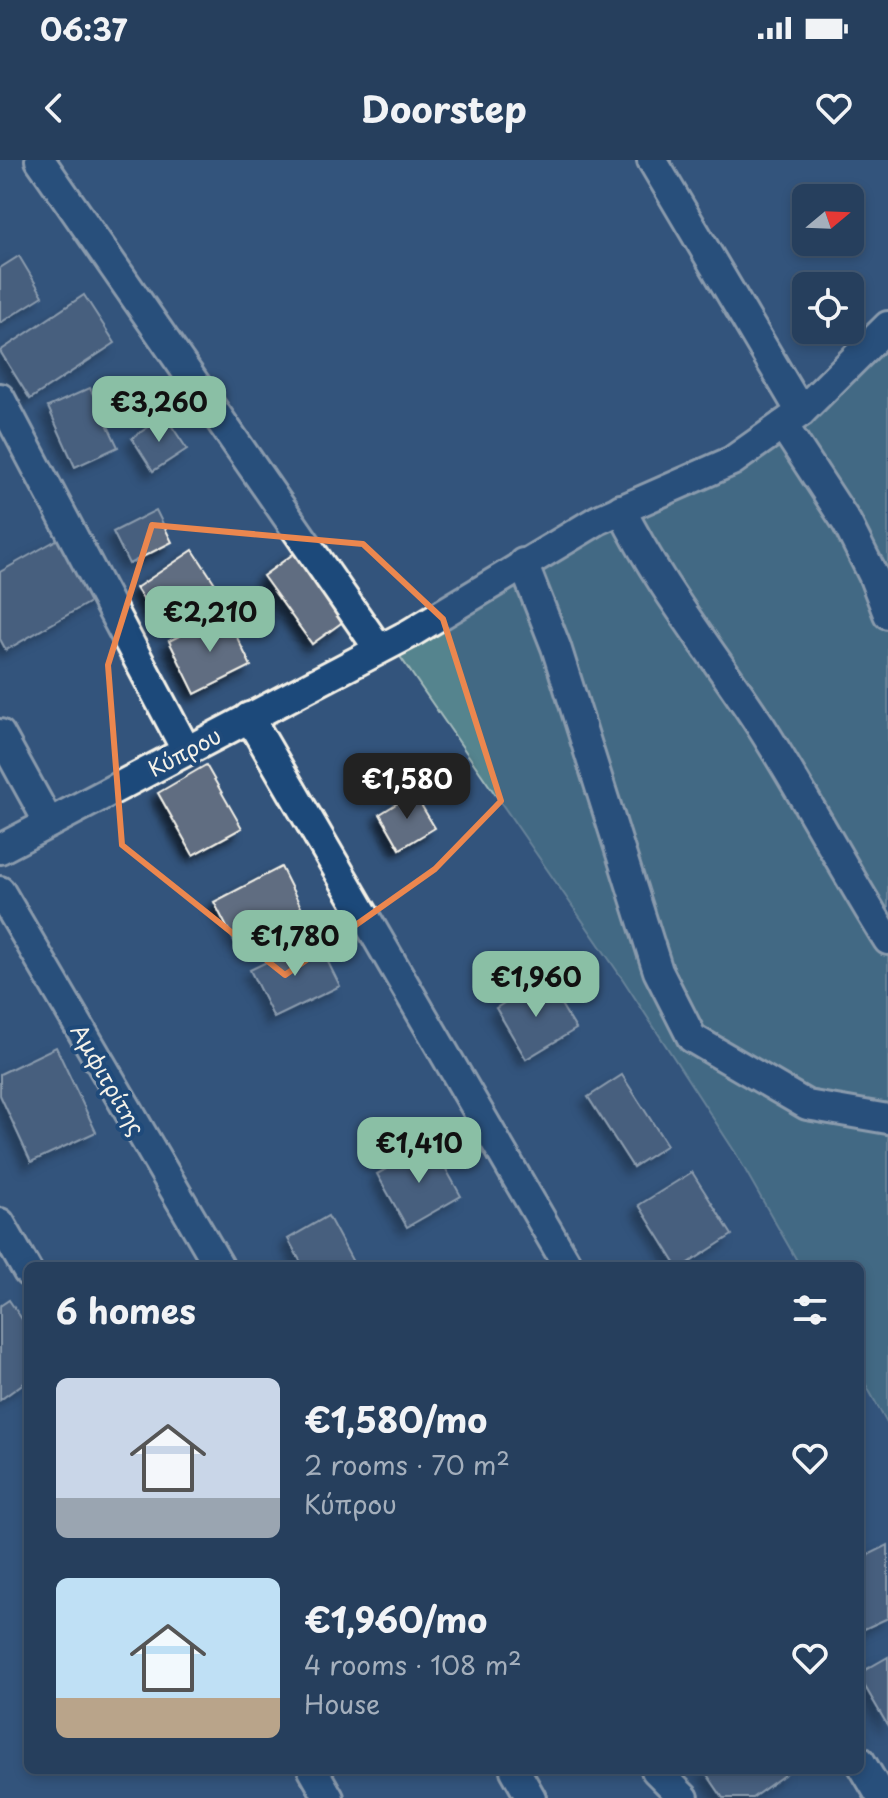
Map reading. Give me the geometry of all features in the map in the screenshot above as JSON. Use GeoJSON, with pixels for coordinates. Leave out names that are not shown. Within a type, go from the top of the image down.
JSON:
{"type":"FeatureCollection","features":[{"type":"Feature","properties":{"kind":"street"},"geometry":{"type":"LineString","coordinates":[[40,160],[374,652]]}},
{"type":"Feature","properties":{"kind":"street"},"geometry":{"type":"LineString","coordinates":[[652,160],[847,523],[888,614]]}},
{"type":"Feature","properties":{"kind":"street","name":"Κύπρου"},"geometry":{"type":"LineString","coordinates":[[0,849],[409,634],[523,563],[621,509],[732,461],[792,418],[888,326]]}},
{"type":"Feature","properties":{"kind":"street"},"geometry":{"type":"LineString","coordinates":[[0,398],[186,750]]}},
{"type":"Feature","properties":{"kind":"street"},"geometry":{"type":"LineString","coordinates":[[621,509],[641,551],[795,780],[863,902],[888,940]]}},
{"type":"Feature","properties":{"kind":"street"},"geometry":{"type":"LineString","coordinates":[[523,563],[556,647],[658,971],[692,1038],[807,1105],[888,1119]]}},
{"type":"Feature","properties":{"kind":"street"},"geometry":{"type":"LineString","coordinates":[[249,717],[566,1262]]}},
{"type":"Feature","properties":{"kind":"street"},"geometry":{"type":"LineString","coordinates":[[0,734],[49,823]]}},
{"type":"Feature","properties":{"kind":"street","name":"Αμφιτρίτης"},"geometry":{"type":"LineString","coordinates":[[0,891],[217,1262]]}},
{"type":"Feature","properties":{"kind":"street"},"geometry":{"type":"LineString","coordinates":[[0,1223],[24,1265]]}},
{"type":"Feature","properties":{"kind":"street"},"geometry":{"type":"LineString","coordinates":[[864,1768],[882,1798]]}},
{"type":"Feature","properties":{"kind":"street"},"geometry":{"type":"LineString","coordinates":[[315,1774],[329,1798]]}},
{"type":"Feature","properties":{"kind":"street"},"geometry":{"type":"LineString","coordinates":[[517,1774],[531,1798]]}},
{"type":"Feature","properties":{"kind":"street"},"geometry":{"type":"LineString","coordinates":[[660,1774],[684,1798]]}},
{"type":"Feature","properties":{"kind":"highlighted area"},"geometry":{"type":"Polygon","coordinates":[[[152,525],[363,544],[443,619],[501,801],[435,869],[285,975],[122,845],[108,665],[152,525]]]}},
{"type":"Feature","properties":{"kind":"green space"},"geometry":{"type":"Polygon","coordinates":[[[888,337],[888,1425],[864,1381],[864,1262],[798,1262],[735,1152],[622,978],[390,642],[689,488],[888,337]]]}},
{"type":"Feature","properties":{"kind":"building"},"geometry":{"type":"Polygon","coordinates":[[[19,256],[43,296],[0,323],[0,268],[19,256]]]}},
{"type":"Feature","properties":{"kind":"building"},"geometry":{"type":"Polygon","coordinates":[[[84,295],[115,343],[30,399],[0,351],[84,295]]]}},
{"type":"Feature","properties":{"kind":"building"},"geometry":{"type":"Polygon","coordinates":[[[90,388],[118,447],[75,467],[48,407],[90,388]]]}},
{"type":"Feature","properties":{"kind":"building"},"geometry":{"type":"Polygon","coordinates":[[[165,416],[187,449],[153,471],[132,438],[165,416]]]}},
{"type":"Feature","properties":{"kind":"building"},"geometry":{"type":"Polygon","coordinates":[[[156,510],[172,542],[129,564],[113,532],[156,510]]]}},
{"type":"Feature","properties":{"kind":"building"},"geometry":{"type":"Polygon","coordinates":[[[67,534],[102,595],[6,650],[0,639],[0,572],[67,534]]]}},
{"type":"Feature","properties":{"kind":"building"},"geometry":{"type":"Polygon","coordinates":[[[193,550],[218,588],[161,626],[136,588],[193,550]]]}},
{"type":"Feature","properties":{"kind":"building"},"geometry":{"type":"Polygon","coordinates":[[[296,552],[344,621],[312,644],[263,576],[296,552]]]}},
{"type":"Feature","properties":{"kind":"building"},"geometry":{"type":"Polygon","coordinates":[[[225,613],[251,666],[195,694],[169,641],[225,613]]]}},
{"type":"Feature","properties":{"kind":"building"},"geometry":{"type":"Polygon","coordinates":[[[206,765],[242,828],[193,855],[158,793],[206,765]]]}},
{"type":"Feature","properties":{"kind":"building"},"geometry":{"type":"Polygon","coordinates":[[[414,793],[435,828],[400,849],[380,814],[414,793]]]}},
{"type":"Feature","properties":{"kind":"building"},"geometry":{"type":"Polygon","coordinates":[[[281,867],[302,909],[235,943],[214,902],[281,867]]]}},
{"type":"Feature","properties":{"kind":"building"},"geometry":{"type":"Polygon","coordinates":[[[316,938],[340,986],[274,1018],[250,970],[316,938]]]}},
{"type":"Feature","properties":{"kind":"building"},"geometry":{"type":"Polygon","coordinates":[[[545,978],[576,1029],[526,1059],[496,1008],[545,978]]]}},
{"type":"Feature","properties":{"kind":"building"},"geometry":{"type":"Polygon","coordinates":[[[56,1047],[96,1132],[31,1162],[0,1095],[0,1074],[56,1047]]]}},
{"type":"Feature","properties":{"kind":"building"},"geometry":{"type":"Polygon","coordinates":[[[622,1075],[667,1145],[633,1167],[588,1097],[622,1075]]]}},
{"type":"Feature","properties":{"kind":"building"},"geometry":{"type":"Polygon","coordinates":[[[432,1144],[461,1196],[407,1227],[377,1174],[432,1144]]]}},
{"type":"Feature","properties":{"kind":"building"},"geometry":{"type":"Polygon","coordinates":[[[692,1172],[732,1235],[690,1262],[675,1262],[639,1205],[692,1172]]]}},
{"type":"Feature","properties":{"kind":"building"},"geometry":{"type":"Polygon","coordinates":[[[328,1216],[353,1262],[301,1262],[288,1239],[328,1216]]]}},
{"type":"Feature","properties":{"kind":"building"},"geometry":{"type":"Polygon","coordinates":[[[9,1300],[24,1322],[24,1383],[0,1400],[0,1306],[9,1300]]]}},
{"type":"Feature","properties":{"kind":"building"},"geometry":{"type":"Polygon","coordinates":[[[888,1545],[888,1618],[864,1629],[864,1557],[888,1545]]]}},
{"type":"Feature","properties":{"kind":"building"},"geometry":{"type":"Polygon","coordinates":[[[888,1657],[888,1726],[864,1685],[864,1671],[888,1657]]]}},
{"type":"Feature","properties":{"kind":"building"},"geometry":{"type":"Polygon","coordinates":[[[707,1774],[785,1774],[752,1798],[723,1798],[707,1774]]]}}]}
